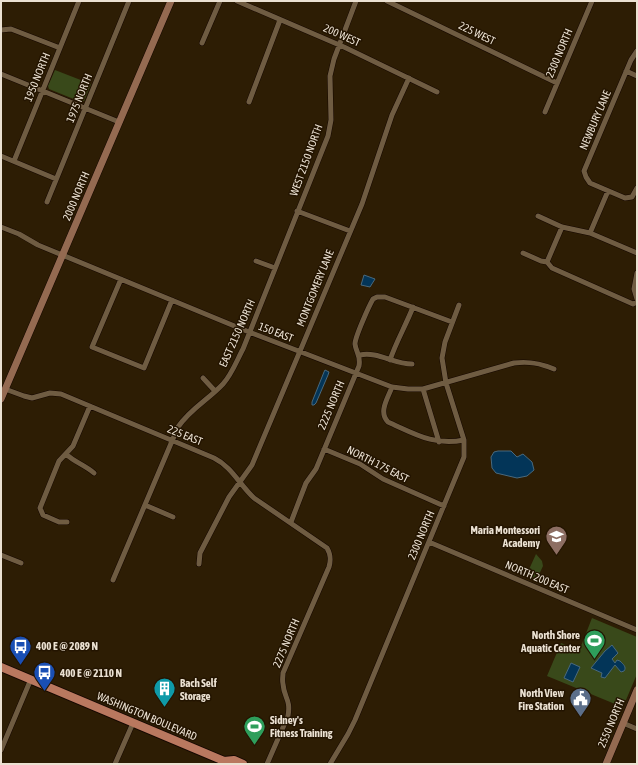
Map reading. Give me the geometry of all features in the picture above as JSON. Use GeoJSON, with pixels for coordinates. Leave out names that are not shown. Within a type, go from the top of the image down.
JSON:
{"type":"FeatureCollection","features":[{"type":"Feature","properties":{"kind":"main road"},"geometry":{"type":"LineString","coordinates":[[1,667],[31,679]]}},
{"type":"Feature","properties":{"kind":"main road","name":"WASHINGTON BOULEVARD"},"geometry":{"type":"LineString","coordinates":[[31,679],[226,762],[234,760],[243,764]]}},
{"type":"Feature","properties":{"kind":"street","name":"1950 NORTH"},"geometry":{"type":"LineString","coordinates":[[14,161],[78,1]]}},
{"type":"Feature","properties":{"kind":"street","name":"1975 NORTH"},"geometry":{"type":"LineString","coordinates":[[47,202],[129,1]]}},
{"type":"Feature","properties":{"kind":"street","name":"2000 NORTH"},"geometry":{"type":"LineString","coordinates":[[1,399],[170,1]]}},
{"type":"Feature","properties":{"kind":"street"},"geometry":{"type":"LineString","coordinates":[[202,43],[220,1]]}},
{"type":"Feature","properties":{"kind":"street","name":"200 WEST"},"geometry":{"type":"LineString","coordinates":[[237,1],[339,45],[437,92]]}},
{"type":"Feature","properties":{"kind":"street","name":"WEST 2150 NORTH"},"geometry":{"type":"LineString","coordinates":[[297,211],[328,136],[331,120],[330,76],[339,45],[356,1]]}},
{"type":"Feature","properties":{"kind":"street","name":"225 WEST"},"geometry":{"type":"LineString","coordinates":[[387,1],[557,83]]}},
{"type":"Feature","properties":{"kind":"street","name":"2300 NORTH"},"geometry":{"type":"LineString","coordinates":[[545,112],[592,1]]}},
{"type":"Feature","properties":{"kind":"street"},"geometry":{"type":"LineString","coordinates":[[249,102],[280,20]]}},
{"type":"Feature","properties":{"kind":"street"},"geometry":{"type":"LineString","coordinates":[[1,30],[11,29],[60,48]]}},
{"type":"Feature","properties":{"kind":"street","name":"NEWBURY LANE"},"geometry":{"type":"LineString","coordinates":[[608,191],[590,183],[584,171],[626,71],[637,51]]}},
{"type":"Feature","properties":{"kind":"street"},"geometry":{"type":"LineString","coordinates":[[626,71],[637,76]]}},
{"type":"Feature","properties":{"kind":"street"},"geometry":{"type":"LineString","coordinates":[[1,74],[119,122]]}},
{"type":"Feature","properties":{"kind":"street","name":"MONTGOMERY LANE"},"geometry":{"type":"LineString","coordinates":[[199,564],[200,553],[232,491],[252,465],[366,193],[392,115],[409,78]]}},
{"type":"Feature","properties":{"kind":"street"},"geometry":{"type":"LineString","coordinates":[[1,156],[56,179]]}},
{"type":"Feature","properties":{"kind":"street"},"geometry":{"type":"LineString","coordinates":[[590,233],[608,191],[625,198],[632,197],[637,188]]}},
{"type":"Feature","properties":{"kind":"street"},"geometry":{"type":"LineString","coordinates":[[297,211],[350,231]]}},
{"type":"Feature","properties":{"kind":"street","name":"EAST 2150 NORTH"},"geometry":{"type":"LineString","coordinates":[[113,580],[178,427],[186,416],[215,391],[229,376],[243,349],[297,211]]}},
{"type":"Feature","properties":{"kind":"street"},"geometry":{"type":"LineString","coordinates":[[538,216],[562,227],[590,233],[637,253]]}},
{"type":"Feature","properties":{"kind":"street","name":"150 EAST"},"geometry":{"type":"LineString","coordinates":[[1,227],[19,234],[38,245],[120,279],[300,352],[392,387],[423,389],[514,363],[527,361],[554,369]]}},
{"type":"Feature","properties":{"kind":"street"},"geometry":{"type":"LineString","coordinates":[[547,262],[562,227]]}},
{"type":"Feature","properties":{"kind":"street"},"geometry":{"type":"LineString","coordinates":[[523,253],[547,262],[552,268],[633,304],[637,302]]}},
{"type":"Feature","properties":{"kind":"street"},"geometry":{"type":"LineString","coordinates":[[256,260],[275,268]]}},
{"type":"Feature","properties":{"kind":"street"},"geometry":{"type":"LineString","coordinates":[[637,273],[634,289],[637,299]]}},
{"type":"Feature","properties":{"kind":"street"},"geometry":{"type":"LineString","coordinates":[[120,279],[92,347],[144,368],[172,300]]}},
{"type":"Feature","properties":{"kind":"street","name":"2225 NORTH"},"geometry":{"type":"LineString","coordinates":[[291,522],[306,483],[314,472],[356,373],[360,361],[360,355],[356,348],[356,338],[371,303],[377,297],[385,297],[413,308]]}},
{"type":"Feature","properties":{"kind":"street","name":"2300 NORTH"},"geometry":{"type":"LineString","coordinates":[[330,764],[355,720],[464,457],[464,440],[446,383],[442,358],[445,342],[459,305]]}},
{"type":"Feature","properties":{"kind":"street"},"geometry":{"type":"LineString","coordinates":[[390,360],[397,341],[413,308],[452,322]]}},
{"type":"Feature","properties":{"kind":"street"},"geometry":{"type":"LineString","coordinates":[[360,355],[372,354],[405,364],[412,364]]}},
{"type":"Feature","properties":{"kind":"street"},"geometry":{"type":"LineString","coordinates":[[203,378],[215,391]]}},
{"type":"Feature","properties":{"kind":"street"},"geometry":{"type":"LineString","coordinates":[[392,387],[383,411],[384,418],[388,422],[430,440],[439,442],[464,440]]}},
{"type":"Feature","properties":{"kind":"street","name":"225 EAST"},"geometry":{"type":"LineString","coordinates":[[5,389],[32,398],[50,393],[61,394],[219,460],[228,467],[254,498],[322,543],[330,554]]}},
{"type":"Feature","properties":{"kind":"street"},"geometry":{"type":"LineString","coordinates":[[423,389],[439,442]]}},
{"type":"Feature","properties":{"kind":"street"},"geometry":{"type":"LineString","coordinates":[[67,522],[58,522],[43,515],[40,508],[59,461],[73,446],[90,406]]}},
{"type":"Feature","properties":{"kind":"street","name":"NORTH 175 EAST"},"geometry":{"type":"LineString","coordinates":[[324,449],[360,464],[383,480],[444,506]]}},
{"type":"Feature","properties":{"kind":"street"},"geometry":{"type":"LineString","coordinates":[[66,454],[72,460],[87,467],[94,473]]}},
{"type":"Feature","properties":{"kind":"street"},"geometry":{"type":"LineString","coordinates":[[145,505],[173,517]]}},
{"type":"Feature","properties":{"kind":"street","name":"NORTH 200 EAST"},"geometry":{"type":"LineString","coordinates":[[428,542],[637,630]]}},
{"type":"Feature","properties":{"kind":"street","name":"2275 NORTH"},"geometry":{"type":"LineString","coordinates":[[267,764],[288,716],[289,701],[283,684],[283,674],[329,568],[331,560],[330,554]]}},
{"type":"Feature","properties":{"kind":"street"},"geometry":{"type":"LineString","coordinates":[[1,555],[22,563]]}},
{"type":"Feature","properties":{"kind":"street"},"geometry":{"type":"LineString","coordinates":[[1,750],[31,679]]}},
{"type":"Feature","properties":{"kind":"street","name":"2550 NORTH"},"geometry":{"type":"LineString","coordinates":[[606,764],[637,690]]}},
{"type":"Feature","properties":{"kind":"street"},"geometry":{"type":"LineString","coordinates":[[115,764],[133,722]]}},
{"type":"Feature","properties":{"kind":"street"},"geometry":{"type":"LineString","coordinates":[[623,723],[637,729]]}},
{"type":"Feature","properties":{"kind":"green space"},"geometry":{"type":"Polygon","coordinates":[[[55,70],[91,84],[84,101],[81,102],[49,89],[48,86],[55,70]]]}},
{"type":"Feature","properties":{"kind":"green space"},"geometry":{"type":"Polygon","coordinates":[[[536,554],[542,561],[543,566],[536,581],[526,576],[536,554]]]}},
{"type":"Feature","properties":{"kind":"green space","name":"North Shore Aquatic Center"},"geometry":{"type":"Polygon","coordinates":[[[592,618],[637,637],[637,674],[626,700],[615,704],[547,676],[561,643],[577,649],[579,645],[581,646],[592,618]]]}},
{"type":"Feature","properties":{"kind":"water"},"geometry":{"type":"Polygon","coordinates":[[[364,275],[375,279],[370,287],[361,285],[364,275]]]}},
{"type":"Feature","properties":{"kind":"water"},"geometry":{"type":"Polygon","coordinates":[[[325,370],[329,372],[328,375],[316,403],[312,405],[312,402],[325,370]]]}},
{"type":"Feature","properties":{"kind":"water"},"geometry":{"type":"Polygon","coordinates":[[[511,451],[517,457],[523,454],[532,462],[534,470],[527,476],[517,478],[496,473],[492,468],[491,457],[494,452],[511,451]]]}},
{"type":"Feature","properties":{"kind":"water"},"geometry":{"type":"Polygon","coordinates":[[[612,645],[618,653],[612,659],[615,663],[617,660],[620,661],[625,670],[621,672],[615,665],[605,678],[601,677],[602,673],[591,668],[612,645]]]}},
{"type":"Feature","properties":{"kind":"water"},"geometry":{"type":"Polygon","coordinates":[[[571,663],[580,667],[573,682],[564,678],[571,663]]]}},
{"type":"Feature","properties":{"kind":"place","name":"Maria Montessori Academy"},"geometry":{"type":"Point","coordinates":[556,556]}},
{"type":"Feature","properties":{"kind":"place","name":"North Shore Aquatic Center"},"geometry":{"type":"Point","coordinates":[595,660]}},
{"type":"Feature","properties":{"kind":"place","name":"400 E @ 2089 N"},"geometry":{"type":"Point","coordinates":[20,666]}},
{"type":"Feature","properties":{"kind":"place","name":"400 E @ 2110 N"},"geometry":{"type":"Point","coordinates":[45,692]}},
{"type":"Feature","properties":{"kind":"place","name":"Bach Self Storage"},"geometry":{"type":"Point","coordinates":[165,708]}},
{"type":"Feature","properties":{"kind":"place","name":"North View Fire Station"},"geometry":{"type":"Point","coordinates":[580,718]}},
{"type":"Feature","properties":{"kind":"place","name":"Sidney's Fitness Training"},"geometry":{"type":"Point","coordinates":[254,746]}}]}
